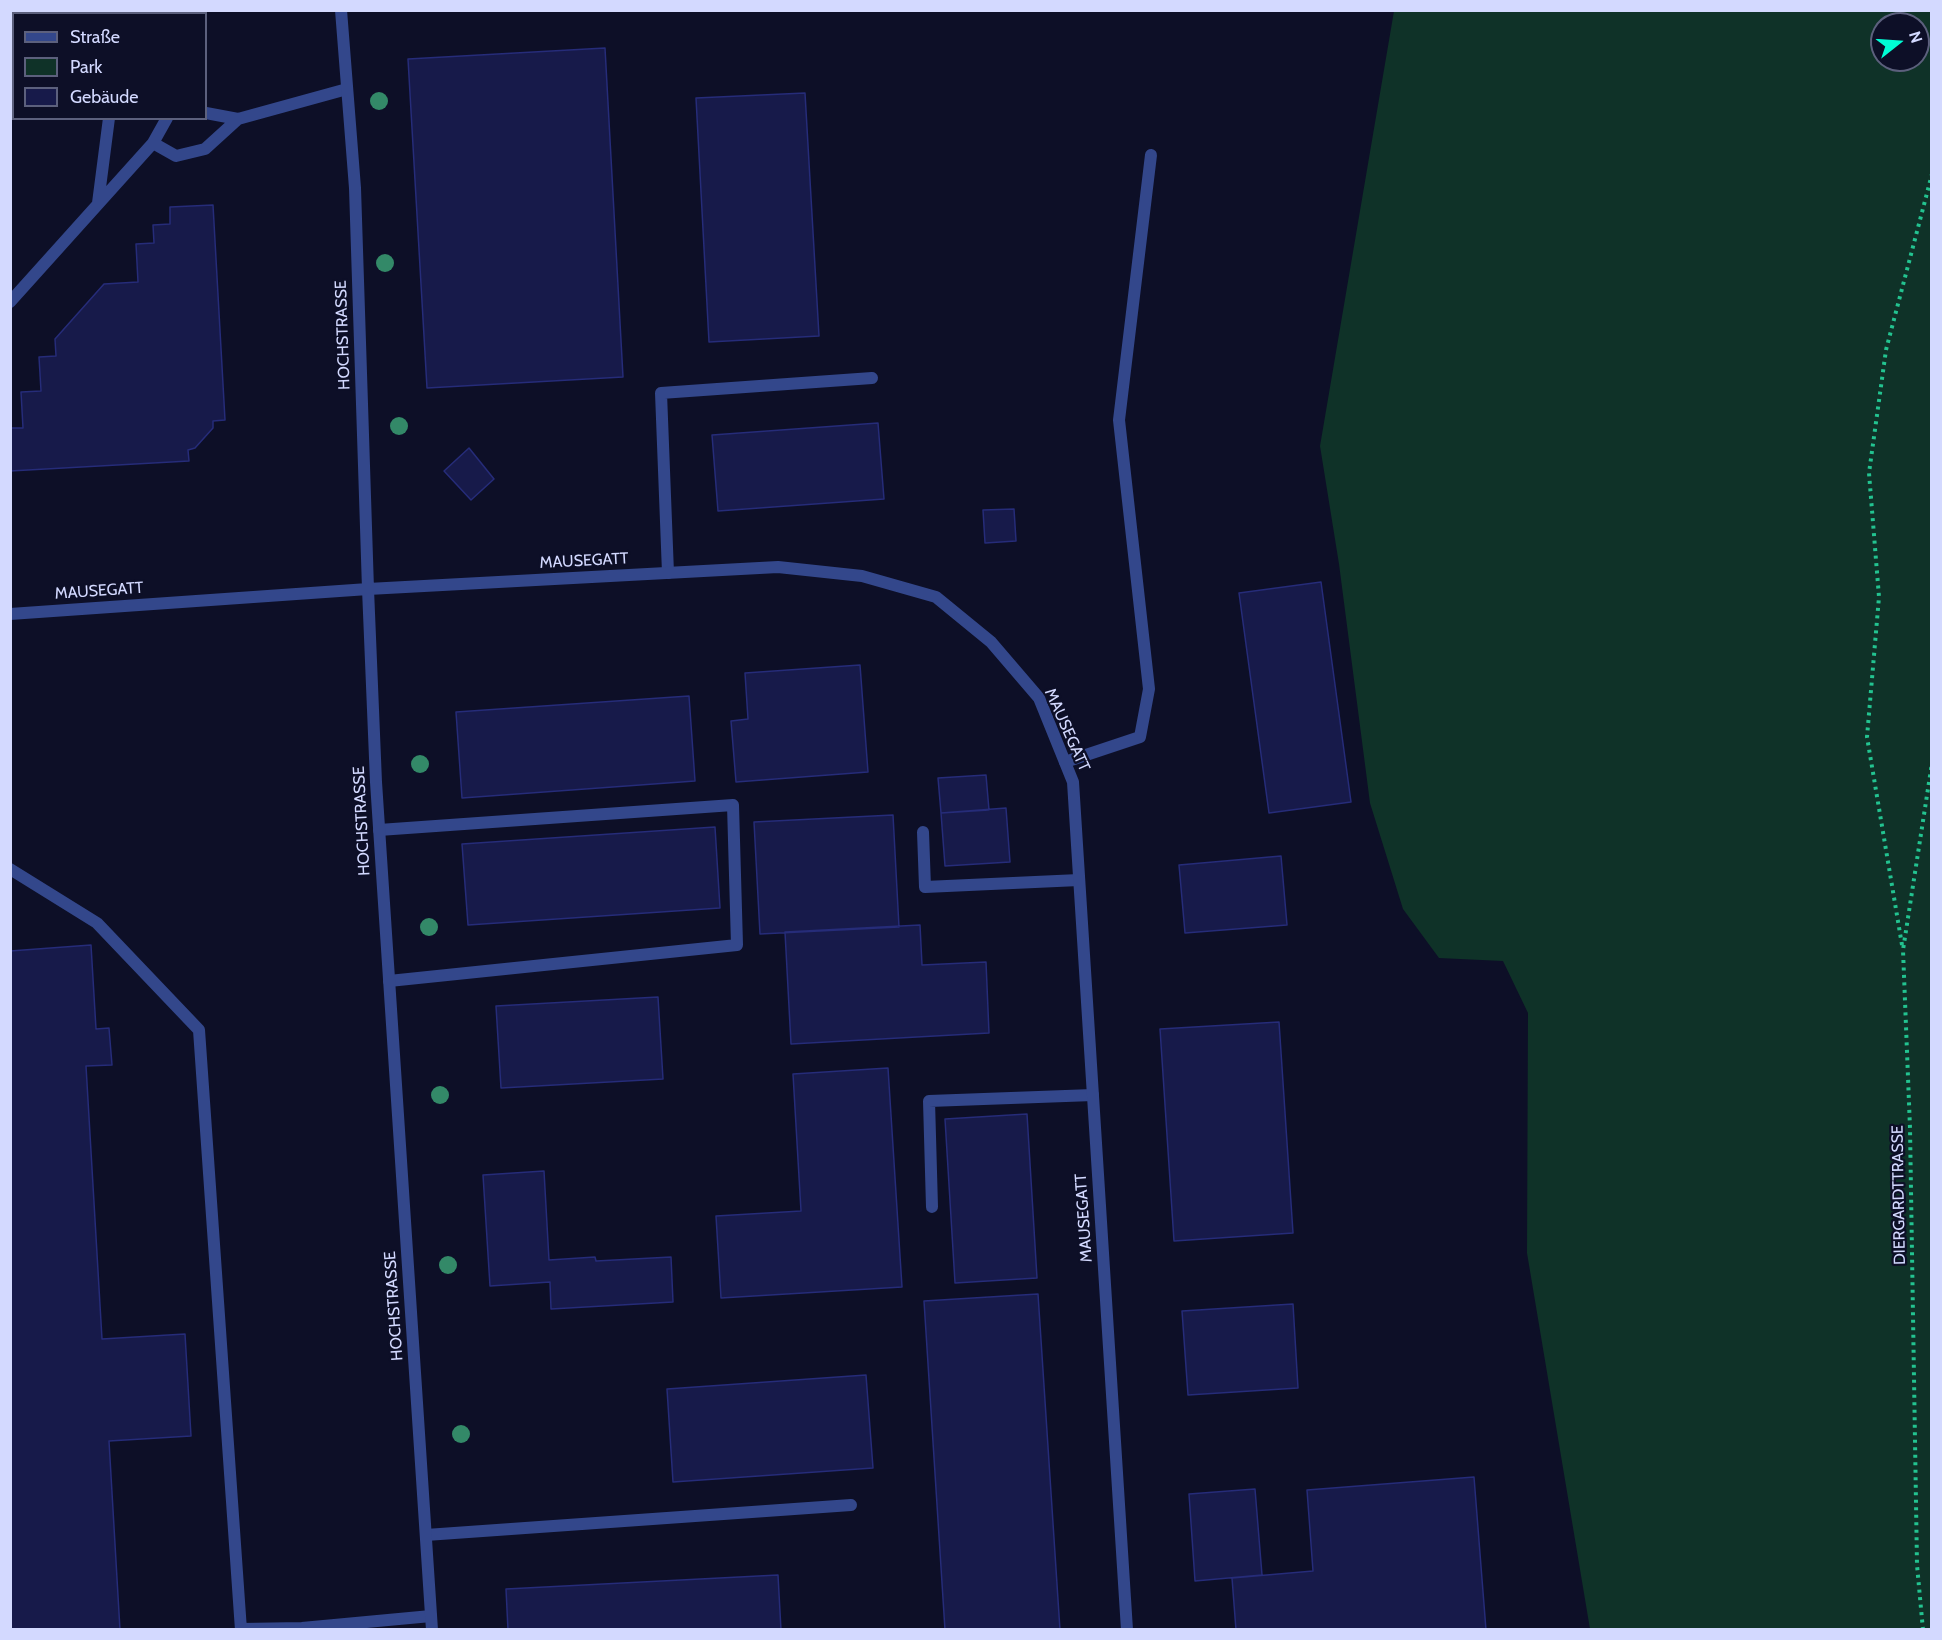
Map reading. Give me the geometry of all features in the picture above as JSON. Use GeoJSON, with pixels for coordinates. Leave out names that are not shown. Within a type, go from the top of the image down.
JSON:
{"type":"FeatureCollection","features":[{"type":"Feature","properties":{"kind":"street","name":"HOCHSTRASSE"},"geometry":{"type":"LineString","coordinates":[[341,10],[355,188],[368,589],[379,830],[432,1629]]}},
{"type":"Feature","properties":{"kind":"street"},"geometry":{"type":"LineString","coordinates":[[207,113],[238,119],[347,89]]}},
{"type":"Feature","properties":{"kind":"street"},"geometry":{"type":"LineString","coordinates":[[153,143],[176,156],[205,149],[238,119]]}},
{"type":"Feature","properties":{"kind":"street"},"geometry":{"type":"LineString","coordinates":[[98,203],[109,120]]}},
{"type":"Feature","properties":{"kind":"street"},"geometry":{"type":"LineString","coordinates":[[10,302],[153,143],[166,120]]}},
{"type":"Feature","properties":{"kind":"street"},"geometry":{"type":"LineString","coordinates":[[1065,762],[1140,737],[1149,689],[1119,420],[1151,155]]}},
{"type":"Feature","properties":{"kind":"street"},"geometry":{"type":"LineString","coordinates":[[669,573],[661,393],[872,378]]}},
{"type":"Feature","properties":{"kind":"street","name":"MAUSEGATT"},"geometry":{"type":"LineString","coordinates":[[10,614],[368,589],[778,567],[862,576],[936,597],[991,642],[1039,698],[1073,782],[1126,1629]]}},
{"type":"Feature","properties":{"kind":"street"},"geometry":{"type":"LineString","coordinates":[[379,830],[733,805],[738,945],[389,981]]}},
{"type":"Feature","properties":{"kind":"street"},"geometry":{"type":"LineString","coordinates":[[923,832],[925,887],[1079,880]]}},
{"type":"Feature","properties":{"kind":"street"},"geometry":{"type":"LineString","coordinates":[[10,869],[97,923],[199,1030],[241,1629],[302,1628],[431,1616]]}},
{"type":"Feature","properties":{"kind":"street"},"geometry":{"type":"LineString","coordinates":[[932,1207],[929,1101],[1093,1095]]}},
{"type":"Feature","properties":{"kind":"street"},"geometry":{"type":"LineString","coordinates":[[426,1535],[852,1505]]}},
{"type":"Feature","properties":{"kind":"path"},"geometry":{"type":"LineString","coordinates":[[1903,950],[1867,737],[1880,597],[1869,473],[1886,350],[1932,174]]}},
{"type":"Feature","properties":{"kind":"path","name":"DIERGARDTTRASSE"},"geometry":{"type":"LineString","coordinates":[[1923,1629],[1917,1565],[1910,1140],[1903,950],[1932,763]]}},
{"type":"Feature","properties":{"kind":"green space"},"geometry":{"type":"Polygon","coordinates":[[[1394,11],[1931,11],[1931,1629],[1590,1629],[1527,1253],[1528,1013],[1503,961],[1439,958],[1403,909],[1370,803],[1339,564],[1320,446],[1394,11]]]}},
{"type":"Feature","properties":{"kind":"building"},"geometry":{"type":"Polygon","coordinates":[[[10,10],[39,10],[38,12],[12,12],[12,52],[10,54],[10,10]]]}},
{"type":"Feature","properties":{"kind":"building"},"geometry":{"type":"Polygon","coordinates":[[[605,48],[623,377],[427,388],[408,59],[605,48]]]}},
{"type":"Feature","properties":{"kind":"building"},"geometry":{"type":"Polygon","coordinates":[[[805,93],[819,336],[709,342],[696,98],[805,93]]]}},
{"type":"Feature","properties":{"kind":"building"},"geometry":{"type":"Polygon","coordinates":[[[213,205],[225,420],[213,421],[213,428],[195,448],[188,450],[189,461],[10,471],[10,428],[23,428],[21,392],[41,391],[39,357],[56,356],[55,339],[104,284],[138,282],[136,244],[154,243],[153,225],[170,224],[170,207],[213,205]]]}},
{"type":"Feature","properties":{"kind":"building"},"geometry":{"type":"Polygon","coordinates":[[[878,423],[884,499],[718,511],[712,435],[878,423]]]}},
{"type":"Feature","properties":{"kind":"building"},"geometry":{"type":"Polygon","coordinates":[[[469,448],[494,479],[471,500],[444,471],[469,448]]]}},
{"type":"Feature","properties":{"kind":"building"},"geometry":{"type":"Polygon","coordinates":[[[1014,509],[1016,541],[985,543],[983,510],[1014,509]]]}},
{"type":"Feature","properties":{"kind":"building"},"geometry":{"type":"Polygon","coordinates":[[[1321,582],[1351,802],[1269,813],[1239,593],[1321,582]]]}},
{"type":"Feature","properties":{"kind":"building"},"geometry":{"type":"Polygon","coordinates":[[[860,665],[868,772],[736,782],[731,721],[748,719],[745,673],[860,665]]]}},
{"type":"Feature","properties":{"kind":"building"},"geometry":{"type":"Polygon","coordinates":[[[689,696],[695,781],[462,798],[456,712],[689,696]]]}},
{"type":"Feature","properties":{"kind":"building"},"geometry":{"type":"Polygon","coordinates":[[[986,775],[989,810],[941,813],[938,778],[986,775]]]}},
{"type":"Feature","properties":{"kind":"building"},"geometry":{"type":"Polygon","coordinates":[[[1006,808],[1010,862],[945,866],[941,813],[1006,808]]]}},
{"type":"Feature","properties":{"kind":"building"},"geometry":{"type":"Polygon","coordinates":[[[893,815],[899,927],[760,934],[754,822],[893,815]]]}},
{"type":"Feature","properties":{"kind":"building"},"geometry":{"type":"Polygon","coordinates":[[[715,827],[720,908],[468,925],[462,844],[715,827]]]}},
{"type":"Feature","properties":{"kind":"building"},"geometry":{"type":"Polygon","coordinates":[[[1281,856],[1287,925],[1185,933],[1179,865],[1281,856]]]}},
{"type":"Feature","properties":{"kind":"building"},"geometry":{"type":"Polygon","coordinates":[[[920,925],[922,965],[986,962],[989,1033],[791,1044],[785,932],[920,925]]]}},
{"type":"Feature","properties":{"kind":"building"},"geometry":{"type":"Polygon","coordinates":[[[91,945],[96,1029],[109,1028],[112,1065],[86,1066],[102,1339],[185,1334],[191,1436],[109,1441],[120,1630],[10,1630],[10,951],[91,945]]]}},
{"type":"Feature","properties":{"kind":"building"},"geometry":{"type":"Polygon","coordinates":[[[658,997],[663,1079],[501,1088],[496,1006],[658,997]]]}},
{"type":"Feature","properties":{"kind":"building"},"geometry":{"type":"Polygon","coordinates":[[[1279,1022],[1293,1233],[1174,1241],[1160,1029],[1279,1022]]]}},
{"type":"Feature","properties":{"kind":"building"},"geometry":{"type":"Polygon","coordinates":[[[888,1068],[902,1287],[721,1298],[716,1216],[801,1211],[793,1074],[888,1068]]]}},
{"type":"Feature","properties":{"kind":"building"},"geometry":{"type":"Polygon","coordinates":[[[1027,1114],[1037,1278],[955,1283],[945,1119],[1027,1114]]]}},
{"type":"Feature","properties":{"kind":"building"},"geometry":{"type":"Polygon","coordinates":[[[544,1171],[549,1260],[595,1257],[596,1261],[671,1257],[673,1302],[551,1309],[550,1282],[490,1286],[483,1175],[544,1171]]]}},
{"type":"Feature","properties":{"kind":"building"},"geometry":{"type":"Polygon","coordinates":[[[1038,1294],[1060,1630],[945,1630],[924,1301],[1038,1294]]]}},
{"type":"Feature","properties":{"kind":"building"},"geometry":{"type":"Polygon","coordinates":[[[1293,1304],[1298,1388],[1188,1395],[1182,1311],[1293,1304]]]}},
{"type":"Feature","properties":{"kind":"building"},"geometry":{"type":"Polygon","coordinates":[[[866,1375],[873,1468],[673,1482],[667,1389],[866,1375]]]}},
{"type":"Feature","properties":{"kind":"building"},"geometry":{"type":"Polygon","coordinates":[[[1474,1477],[1486,1630],[1236,1630],[1232,1578],[1313,1571],[1307,1490],[1474,1477]]]}},
{"type":"Feature","properties":{"kind":"building"},"geometry":{"type":"Polygon","coordinates":[[[1255,1489],[1262,1575],[1195,1581],[1189,1494],[1255,1489]]]}},
{"type":"Feature","properties":{"kind":"building"},"geometry":{"type":"Polygon","coordinates":[[[778,1575],[781,1630],[508,1630],[506,1589],[778,1575]]]}}]}
